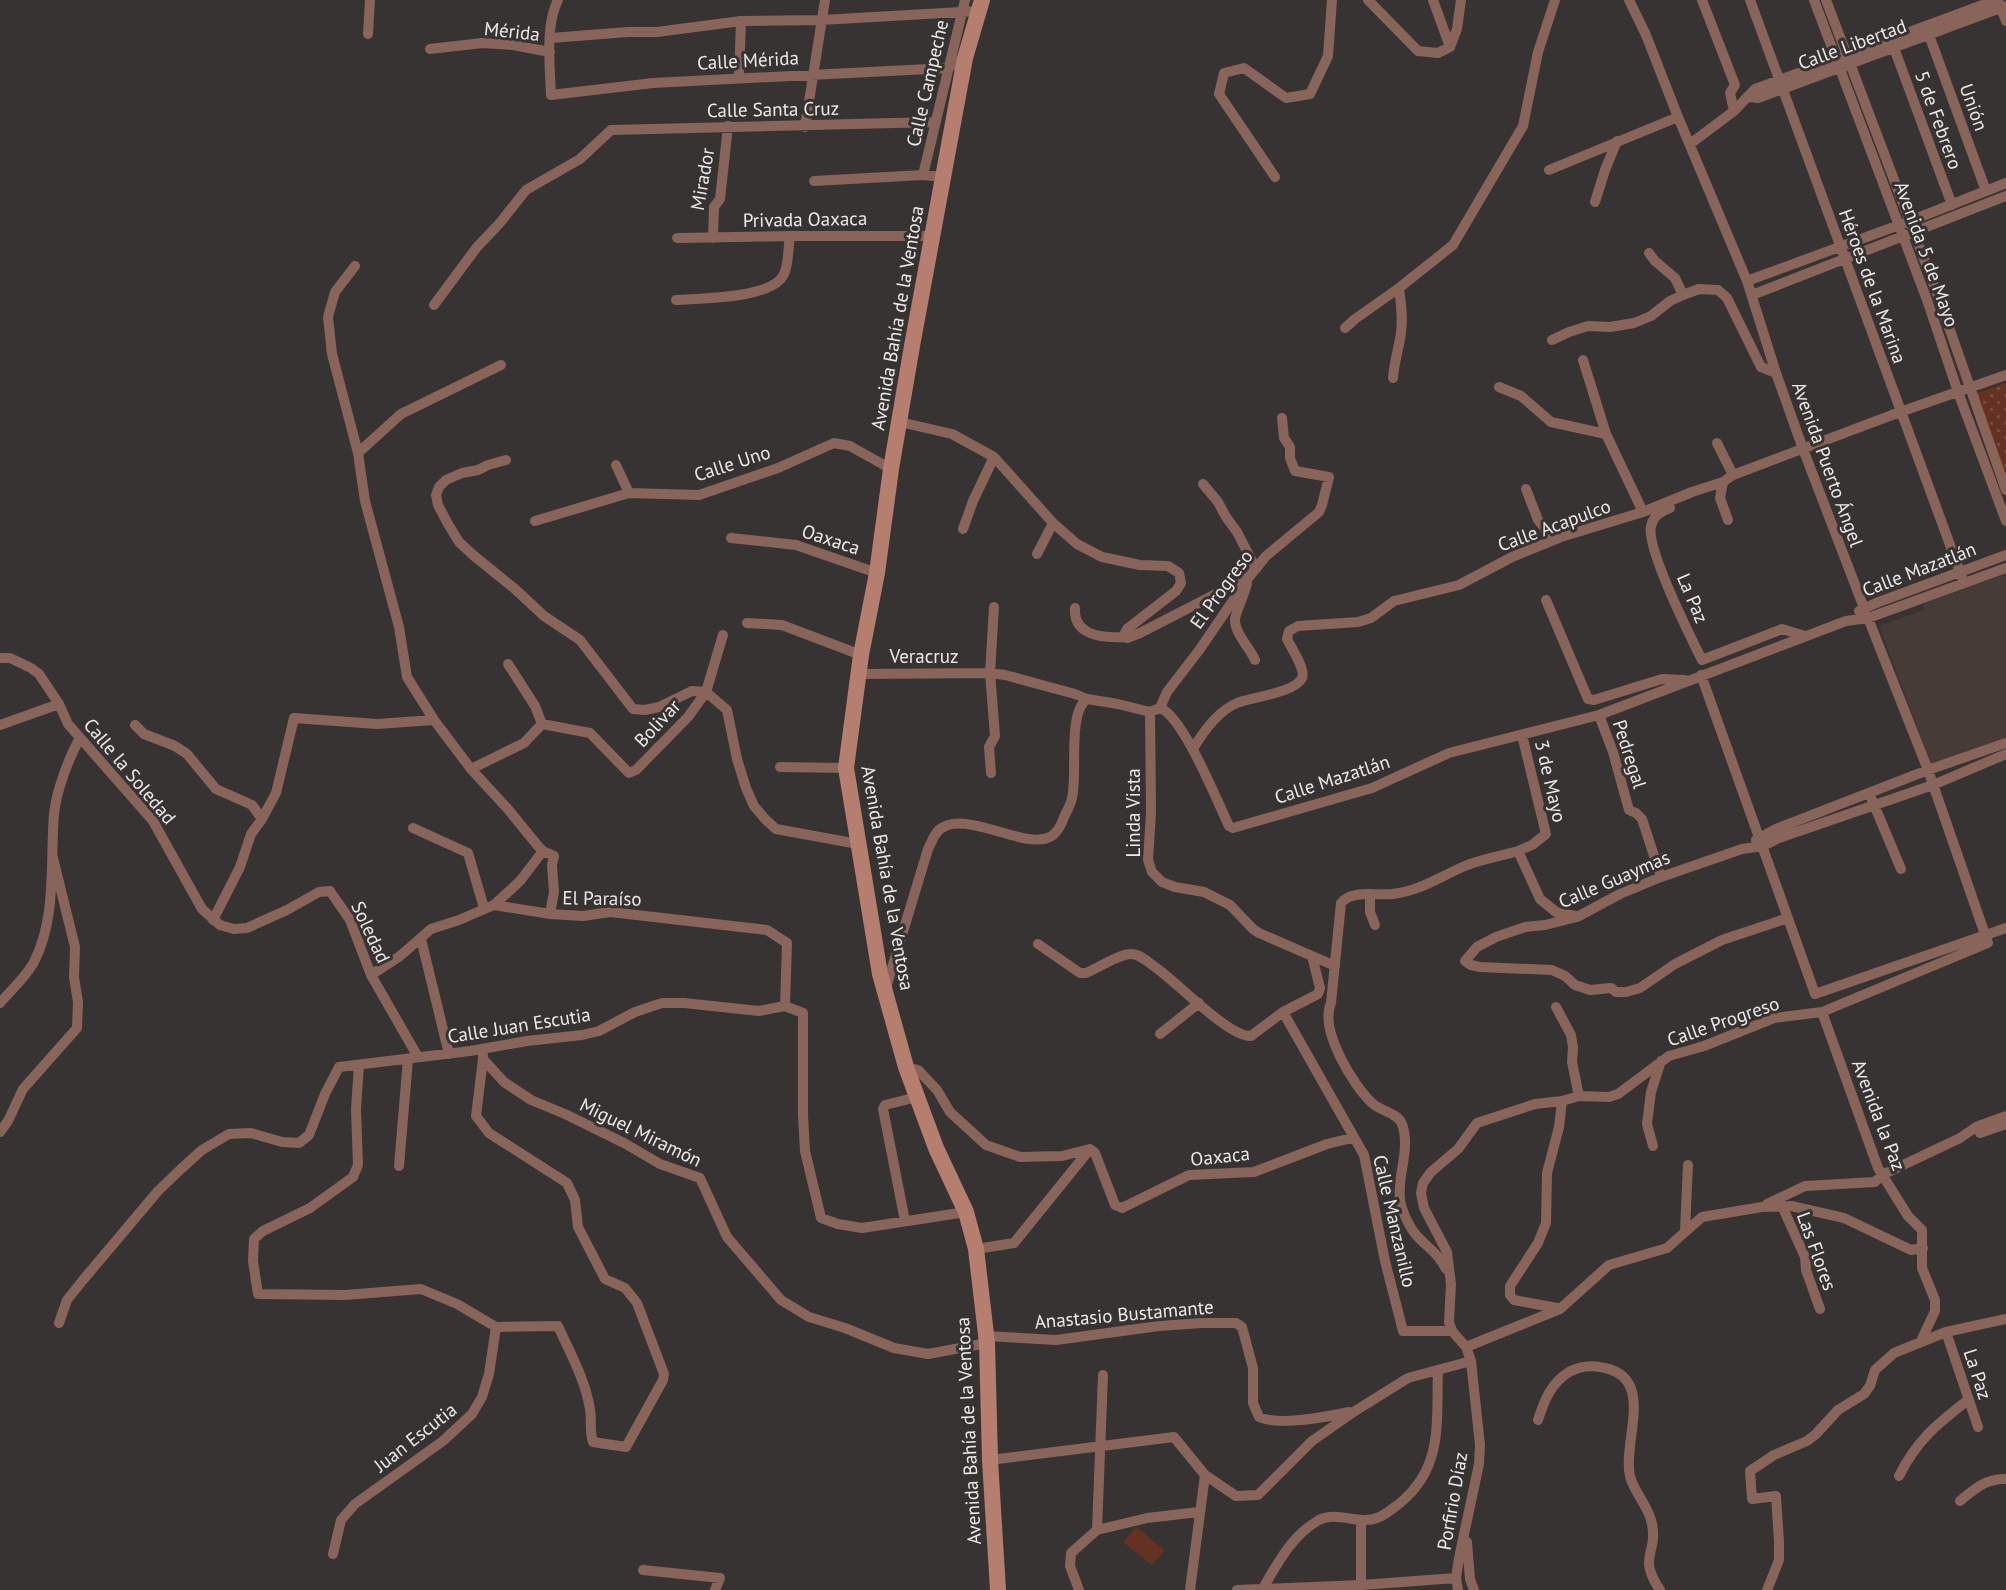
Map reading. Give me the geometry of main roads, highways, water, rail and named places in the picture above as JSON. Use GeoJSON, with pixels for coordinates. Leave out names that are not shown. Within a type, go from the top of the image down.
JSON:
{"type":"FeatureCollection","features":[{"type":"Feature","properties":{"kind":"main road","name":"Avenida Bahía de la Ventosa"},"geometry":{"type":"LineString","coordinates":[[980,5],[965,58],[891,468],[846,768],[880,974],[906,1067],[936,1148],[966,1212],[976,1249],[986,1340],[998,1590]]}}]}
